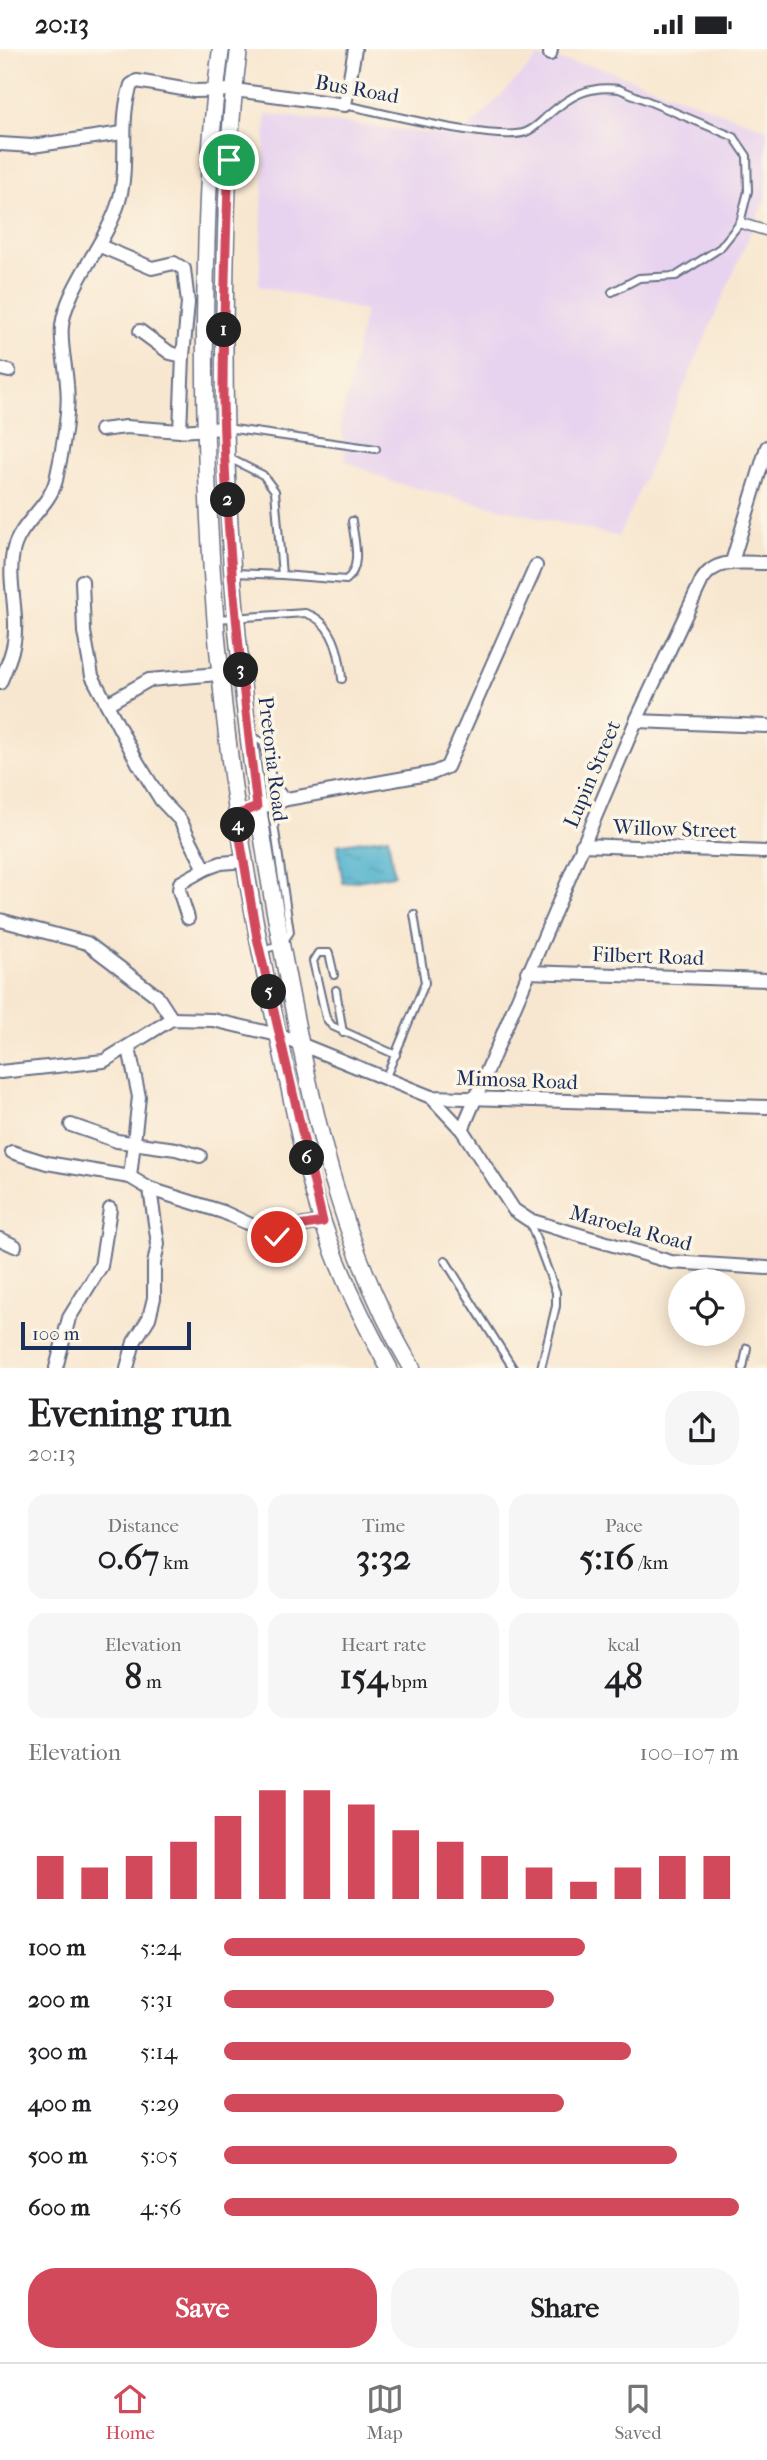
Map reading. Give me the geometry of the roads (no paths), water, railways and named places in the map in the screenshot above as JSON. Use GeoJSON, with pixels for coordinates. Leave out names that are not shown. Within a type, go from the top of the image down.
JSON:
{"type":"FeatureCollection","features":[{"type":"Feature","properties":{"kind":"main road","name":"Pretoria Road"},"geometry":{"type":"LineString","coordinates":[[220,49],[206,232],[205,475],[220,674],[236,815],[259,950],[323,1222],[353,1294],[389,1368]]}},
{"type":"Feature","properties":{"kind":"main road","name":"Pretoria Road"},"geometry":{"type":"LineString","coordinates":[[239,49],[226,254],[224,428],[248,735],[264,805],[281,945],[298,1044],[334,1187],[370,1285],[412,1368]]}},
{"type":"Feature","properties":{"kind":"main road"},"geometry":{"type":"LineString","coordinates":[[353,1294],[370,1285]]}},
{"type":"Feature","properties":{"kind":"street"},"geometry":{"type":"LineString","coordinates":[[345,105],[355,49]]}},
{"type":"Feature","properties":{"kind":"street","name":"Bus Road"},"geometry":{"type":"LineString","coordinates":[[122,133],[128,94],[135,81],[194,92],[235,90],[345,105]]}},
{"type":"Feature","properties":{"kind":"street"},"geometry":{"type":"LineString","coordinates":[[0,144],[32,146],[122,133],[125,161],[122,188],[100,246],[70,298],[63,319],[62,344],[67,392],[56,478],[47,497],[21,529],[14,549],[15,641],[0,683]]}},
{"type":"Feature","properties":{"kind":"street"},"geometry":{"type":"LineString","coordinates":[[740,223],[767,231]]}},
{"type":"Feature","properties":{"kind":"street"},"geometry":{"type":"LineString","coordinates":[[100,246],[152,268],[174,263],[182,267],[187,278],[188,303],[180,431]]}},
{"type":"Feature","properties":{"kind":"street"},"geometry":{"type":"LineString","coordinates":[[188,303],[206,303]]}},
{"type":"Feature","properties":{"kind":"street"},"geometry":{"type":"LineString","coordinates":[[141,331],[170,353],[183,356]]}},
{"type":"Feature","properties":{"kind":"street"},"geometry":{"type":"LineString","coordinates":[[101,430],[126,427],[180,431],[224,428]]}},
{"type":"Feature","properties":{"kind":"street"},"geometry":{"type":"LineString","coordinates":[[767,447],[732,562],[767,563]]}},
{"type":"Feature","properties":{"kind":"street","name":"Lupin Street"},"geometry":{"type":"LineString","coordinates":[[462,1130],[636,721],[705,575],[719,565],[732,562]]}},
{"type":"Feature","properties":{"kind":"street"},"geometry":{"type":"LineString","coordinates":[[236,815],[287,799],[433,773],[447,767],[536,566]]}},
{"type":"Feature","properties":{"kind":"street"},"geometry":{"type":"LineString","coordinates":[[82,581],[88,667],[138,763],[161,800],[180,820],[205,869]]}},
{"type":"Feature","properties":{"kind":"street"},"geometry":{"type":"LineString","coordinates":[[107,703],[149,680],[241,672]]}},
{"type":"Feature","properties":{"kind":"street"},"geometry":{"type":"LineString","coordinates":[[636,721],[767,726]]}},
{"type":"Feature","properties":{"kind":"street","name":"Willow Street"},"geometry":{"type":"LineString","coordinates":[[582,845],[767,852]]}},
{"type":"Feature","properties":{"kind":"street"},"geometry":{"type":"LineString","coordinates":[[188,918],[178,890],[180,883],[220,863],[243,861]]}},
{"type":"Feature","properties":{"kind":"street"},"geometry":{"type":"LineString","coordinates":[[0,920],[87,943],[158,996],[172,1019],[104,1062],[0,1072]]}},
{"type":"Feature","properties":{"kind":"street","name":"Filbert Road"},"geometry":{"type":"LineString","coordinates":[[527,972],[767,980]]}},
{"type":"Feature","properties":{"kind":"street","name":"Mimosa Road"},"geometry":{"type":"LineString","coordinates":[[172,1019],[238,1023],[278,1035],[431,1097],[767,1107]]}},
{"type":"Feature","properties":{"kind":"street"},"geometry":{"type":"LineString","coordinates":[[129,1048],[139,1097],[130,1177]]}},
{"type":"Feature","properties":{"kind":"street"},"geometry":{"type":"LineString","coordinates":[[431,1097],[462,1130],[514,1210],[529,1220]]}},
{"type":"Feature","properties":{"kind":"street"},"geometry":{"type":"LineString","coordinates":[[71,1125],[135,1145],[176,1149],[200,1156]]}},
{"type":"Feature","properties":{"kind":"street"},"geometry":{"type":"LineString","coordinates":[[12,1152],[47,1163],[130,1177],[150,1189],[223,1212],[279,1237],[293,1227],[323,1222]]}},
{"type":"Feature","properties":{"kind":"street"},"geometry":{"type":"LineString","coordinates":[[127,1368],[134,1342],[149,1318],[154,1298],[154,1264],[158,1244],[150,1189]]}},
{"type":"Feature","properties":{"kind":"street"},"geometry":{"type":"LineString","coordinates":[[56,1368],[69,1318],[101,1266],[110,1209]]}},
{"type":"Feature","properties":{"kind":"street","name":"Maroela Road"},"geometry":{"type":"LineString","coordinates":[[529,1220],[671,1262],[767,1268]]}},
{"type":"Feature","properties":{"kind":"street"},"geometry":{"type":"LineString","coordinates":[[0,1239],[15,1246]]}},
{"type":"Feature","properties":{"kind":"lane","name":"Bus Road"},"geometry":{"type":"LineString","coordinates":[[345,105],[471,129],[524,133],[584,90],[601,87],[619,89],[734,137],[747,156],[749,171],[748,191],[740,223]]}},
{"type":"Feature","properties":{"kind":"lane"},"geometry":{"type":"LineString","coordinates":[[612,292],[639,278],[676,276],[687,271],[729,241],[740,223]]}},
{"type":"Feature","properties":{"kind":"lane"},"geometry":{"type":"LineString","coordinates":[[224,428],[376,449]]}},
{"type":"Feature","properties":{"kind":"lane"},"geometry":{"type":"LineString","coordinates":[[225,456],[263,475],[275,491],[282,575]]}},
{"type":"Feature","properties":{"kind":"lane"},"geometry":{"type":"LineString","coordinates":[[234,573],[346,580],[352,576],[356,561],[352,521]]}},
{"type":"Feature","properties":{"kind":"lane"},"geometry":{"type":"LineString","coordinates":[[215,619],[305,613],[317,617],[330,630],[340,659],[342,679]]}},
{"type":"Feature","properties":{"kind":"lane"},"geometry":{"type":"LineString","coordinates":[[248,735],[263,742],[273,782],[287,799]]}},
{"type":"Feature","properties":{"kind":"lane"},"geometry":{"type":"LineString","coordinates":[[386,1079],[425,982],[414,913]]}},
{"type":"Feature","properties":{"kind":"lane"},"geometry":{"type":"LineString","coordinates":[[259,950],[281,945]]}},
{"type":"Feature","properties":{"kind":"lane"},"geometry":{"type":"LineString","coordinates":[[334,975],[328,953],[318,953],[313,961],[326,1018],[343,1033],[396,1055]]}},
{"type":"Feature","properties":{"kind":"lane"},"geometry":{"type":"LineString","coordinates":[[336,990],[343,1033]]}},
{"type":"Feature","properties":{"kind":"lane"},"geometry":{"type":"LineString","coordinates":[[529,1220],[556,1292],[556,1306],[541,1368]]}},
{"type":"Feature","properties":{"kind":"lane"},"geometry":{"type":"LineString","coordinates":[[445,1259],[513,1368]]}},
{"type":"Feature","properties":{"kind":"lane"},"geometry":{"type":"LineString","coordinates":[[743,1368],[747,1348]]}},
{"type":"Feature","properties":{"kind":"water"},"geometry":{"type":"Polygon","coordinates":[[[388,837],[394,875],[343,883],[337,845],[388,837]]]}}]}
